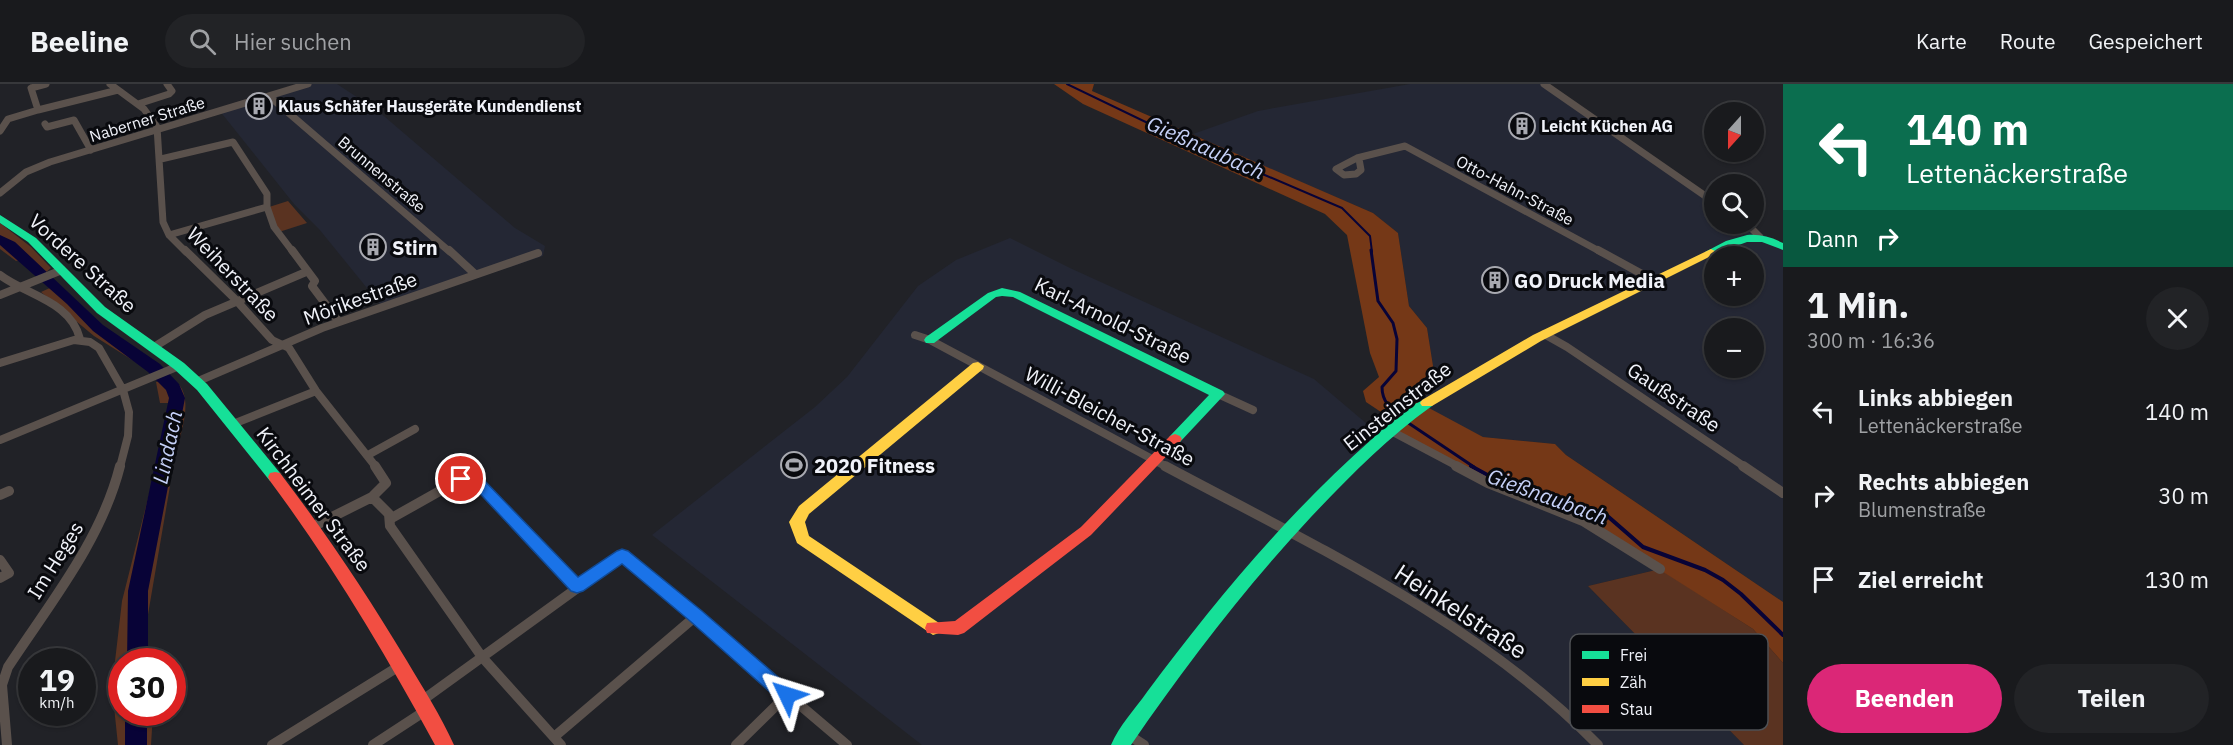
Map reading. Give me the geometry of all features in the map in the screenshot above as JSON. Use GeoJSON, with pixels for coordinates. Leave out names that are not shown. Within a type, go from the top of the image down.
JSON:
{"type":"FeatureCollection","features":[{"type":"Feature","properties":{"kind":"street"},"geometry":{"type":"LineString","coordinates":[[46,84],[32,88],[47,127],[74,120],[91,150]]}},
{"type":"Feature","properties":{"kind":"street"},"geometry":{"type":"LineString","coordinates":[[110,84],[152,117],[157,130]]}},
{"type":"Feature","properties":{"kind":"street"},"geometry":{"type":"LineString","coordinates":[[138,104],[169,94],[172,91],[167,84]]}},
{"type":"Feature","properties":{"kind":"street","name":"Naberner Straße"},"geometry":{"type":"LineString","coordinates":[[0,194],[35,168],[308,84]]}},
{"type":"Feature","properties":{"kind":"street"},"geometry":{"type":"LineString","coordinates":[[1544,84],[1704,195]]}},
{"type":"Feature","properties":{"kind":"street"},"geometry":{"type":"LineString","coordinates":[[0,131],[8,118],[118,90]]}},
{"type":"Feature","properties":{"kind":"street","name":"Brunnenstraße"},"geometry":{"type":"LineString","coordinates":[[270,96],[422,225],[475,274]]}},
{"type":"Feature","properties":{"kind":"street","name":"Weiherstraße"},"geometry":{"type":"LineString","coordinates":[[157,130],[161,159],[163,222],[169,235],[236,300],[272,340],[289,348],[316,391],[368,455],[386,483],[372,497]]}},
{"type":"Feature","properties":{"kind":"street"},"geometry":{"type":"LineString","coordinates":[[161,159],[233,142],[267,194],[267,207],[274,227],[306,272],[315,280],[312,286],[339,322]]}},
{"type":"Feature","properties":{"kind":"street","name":"Otto-Hahn-Straße"},"geometry":{"type":"LineString","coordinates":[[1359,159],[1405,146],[1653,280]]}},
{"type":"Feature","properties":{"kind":"street","name":"Weiherstraße"},"geometry":{"type":"LineString","coordinates":[[169,235],[267,207]]}},
{"type":"Feature","properties":{"kind":"street","name":"Vordere Straße"},"geometry":{"type":"LineString","coordinates":[[0,218],[32,240],[57,272],[101,310],[154,346],[173,369],[196,382]]}},
{"type":"Feature","properties":{"kind":"street"},"geometry":{"type":"LineString","coordinates":[[1757,234],[1783,247]]}},
{"type":"Feature","properties":{"kind":"street","name":"Einsteinstraße"},"geometry":{"type":"LineString","coordinates":[[1124,740],[1225,603],[1288,531],[1360,457],[1394,428],[1422,406],[1483,367],[1544,334],[1735,240],[1746,236],[1760,237]]}},
{"type":"Feature","properties":{"kind":"street","name":"Mörikestraße"},"geometry":{"type":"LineString","coordinates":[[196,382],[234,363],[339,322],[538,253]]}},
{"type":"Feature","properties":{"kind":"street"},"geometry":{"type":"LineString","coordinates":[[0,295],[57,272]]}},
{"type":"Feature","properties":{"kind":"street"},"geometry":{"type":"LineString","coordinates":[[154,346],[205,315],[306,272]]}},
{"type":"Feature","properties":{"kind":"street","name":"Im Heges"},"geometry":{"type":"LineString","coordinates":[[0,275],[11,284],[28,289],[72,322],[80,332],[80,339],[99,348],[123,390],[129,412],[128,436],[117,478],[86,551],[11,660],[2,685],[7,745]]}},
{"type":"Feature","properties":{"kind":"street","name":"Karl-Arnold-Straße"},"geometry":{"type":"LineString","coordinates":[[930,340],[992,295],[1002,292],[1016,294],[1253,410]]}},
{"type":"Feature","properties":{"kind":"street","name":"Gaußstraße"},"geometry":{"type":"LineString","coordinates":[[1544,334],[1567,347],[1783,493]]}},
{"type":"Feature","properties":{"kind":"street","name":"Willi-Bleicher-Straße"},"geometry":{"type":"LineString","coordinates":[[915,335],[930,340],[1288,531]]}},
{"type":"Feature","properties":{"kind":"street"},"geometry":{"type":"LineString","coordinates":[[0,363],[80,339]]}},
{"type":"Feature","properties":{"kind":"street"},"geometry":{"type":"LineString","coordinates":[[978,366],[804,510],[798,522],[802,538],[930,628],[958,628],[1086,531],[1218,394]]}},
{"type":"Feature","properties":{"kind":"street"},"geometry":{"type":"LineString","coordinates":[[0,440],[173,369]]}},
{"type":"Feature","properties":{"kind":"street","name":"Kirchheimer Straße"},"geometry":{"type":"LineString","coordinates":[[196,382],[233,424],[314,526],[349,578],[445,745]]}},
{"type":"Feature","properties":{"kind":"street"},"geometry":{"type":"LineString","coordinates":[[233,424],[316,391]]}},
{"type":"Feature","properties":{"kind":"street"},"geometry":{"type":"LineString","coordinates":[[1394,428],[1488,483],[1583,520],[1660,569]]}},
{"type":"Feature","properties":{"kind":"street"},"geometry":{"type":"LineString","coordinates":[[368,455],[415,429]]}},
{"type":"Feature","properties":{"kind":"street"},"geometry":{"type":"LineString","coordinates":[[390,519],[461,479],[473,477],[577,586]]}},
{"type":"Feature","properties":{"kind":"street"},"geometry":{"type":"LineString","coordinates":[[314,526],[372,497],[388,514],[390,526],[482,657],[558,741],[696,616]]}},
{"type":"Feature","properties":{"kind":"street","name":"Heinkelstraße"},"geometry":{"type":"LineString","coordinates":[[1288,531],[1491,650],[1570,717]]}},
{"type":"Feature","properties":{"kind":"street"},"geometry":{"type":"LineString","coordinates":[[373,745],[482,657],[622,555],[847,745]]}},
{"type":"Feature","properties":{"kind":"street"},"geometry":{"type":"LineString","coordinates":[[0,560],[9,573],[0,578]]}},
{"type":"Feature","properties":{"kind":"street"},"geometry":{"type":"LineString","coordinates":[[272,745],[401,665]]}},
{"type":"Feature","properties":{"kind":"street"},"geometry":{"type":"LineString","coordinates":[[736,745],[787,695]]}},
{"type":"Feature","properties":{"kind":"street","name":"Heinkelstraße"},"geometry":{"type":"LineString","coordinates":[[1585,730],[1598,745]]}},
{"type":"Feature","properties":{"kind":"street"},"geometry":{"type":"LineString","coordinates":[[1124,740],[1144,745]]}},
{"type":"Feature","properties":{"kind":"shaded area"},"geometry":{"type":"Polygon","coordinates":[[[308,84],[337,84],[378,111],[515,228],[545,246],[543,256],[384,309],[319,229],[294,204],[219,110],[308,84]]]}},
{"type":"Feature","properties":{"kind":"shaded area"},"geometry":{"type":"Polygon","coordinates":[[[1054,84],[1094,84],[1092,91],[1373,213],[1398,233],[1409,306],[1427,328],[1434,372],[1439,385],[1416,401],[1483,437],[1555,444],[1566,455],[1783,602],[1783,663],[1768,646],[1768,634],[1757,634],[1583,521],[1518,496],[1375,423],[1381,412],[1366,402],[1363,391],[1379,377],[1370,353],[1347,235],[1325,214],[1083,104],[1054,84]]]}},
{"type":"Feature","properties":{"kind":"shaded area"},"geometry":{"type":"Polygon","coordinates":[[[1410,84],[1544,84],[1704,195],[1704,234],[1763,234],[1783,247],[1783,602],[1566,455],[1555,444],[1483,437],[1431,411],[1583,521],[1660,569],[1588,586],[1635,634],[1570,634],[1570,730],[1729,730],[1744,745],[922,745],[652,535],[815,407],[847,377],[918,286],[956,260],[1010,238],[1070,268],[1314,379],[1373,429],[1375,423],[1382,427],[1439,385],[1434,372],[1427,328],[1409,306],[1398,233],[1373,213],[1193,134],[1258,111],[1410,84]]]}},
{"type":"Feature","properties":{"kind":"shaded area"},"geometry":{"type":"Polygon","coordinates":[[[288,201],[307,223],[279,232],[269,207],[288,201]]]}},
{"type":"Feature","properties":{"kind":"shaded area"},"geometry":{"type":"Polygon","coordinates":[[[0,223],[31,247],[51,268],[45,273],[30,258],[16,261],[0,249],[0,223]]]}},
{"type":"Feature","properties":{"kind":"shaded area"},"geometry":{"type":"Polygon","coordinates":[[[52,287],[100,334],[109,330],[158,365],[153,373],[94,336],[41,292],[52,287]]]}},
{"type":"Feature","properties":{"kind":"shaded area"},"geometry":{"type":"Polygon","coordinates":[[[171,379],[179,384],[183,392],[184,421],[177,449],[160,452],[170,403],[160,403],[156,382],[171,379]]]}},
{"type":"Feature","properties":{"kind":"shaded area"},"geometry":{"type":"Polygon","coordinates":[[[170,486],[145,632],[147,648],[117,648],[122,601],[150,490],[170,486]]]}},
{"type":"Feature","properties":{"kind":"shaded area"},"geometry":{"type":"Polygon","coordinates":[[[1660,569],[1757,634],[1635,634],[1588,586],[1660,569]]]}},
{"type":"Feature","properties":{"kind":"shaded area"},"geometry":{"type":"Polygon","coordinates":[[[1768,646],[1783,663],[1783,745],[1744,745],[1729,730],[1768,730],[1768,646]]]}},
{"type":"Feature","properties":{"kind":"shaded area"},"geometry":{"type":"Polygon","coordinates":[[[116,726],[152,726],[151,745],[118,745],[116,726]]]}},
{"type":"Feature","properties":{"kind":"waterway","name":"Gießnaubach"},"geometry":{"type":"LineString","coordinates":[[1067,84],[1183,140],[1342,208],[1370,236],[1372,252]]}},
{"type":"Feature","properties":{"kind":"waterway","name":"Lindach"},"geometry":{"type":"LineString","coordinates":[[0,239],[10,245],[72,301],[98,328],[154,368],[173,388],[177,398],[138,591],[137,648]]}},
{"type":"Feature","properties":{"kind":"waterway","name":"Gießnaubach"},"geometry":{"type":"LineString","coordinates":[[1371,250],[1378,301],[1393,323],[1397,339],[1396,371],[1382,387],[1382,392],[1388,405],[1402,418]]}},
{"type":"Feature","properties":{"kind":"waterway","name":"Gießnaubach"},"geometry":{"type":"LineString","coordinates":[[1407,422],[1474,467]]}},
{"type":"Feature","properties":{"kind":"waterway","name":"Gießnaubach"},"geometry":{"type":"LineString","coordinates":[[1471,466],[1502,483]]}},
{"type":"Feature","properties":{"kind":"waterway","name":"Gießnaubach"},"geometry":{"type":"LineString","coordinates":[[1522,491],[1604,513],[1643,547],[1705,570],[1723,580],[1741,594],[1783,635]]}},
{"type":"Feature","properties":{"kind":"waterway","name":"Lindach"},"geometry":{"type":"LineString","coordinates":[[136,726],[136,745]]}},
{"type":"Feature","properties":{"kind":"traffic: fast"},"geometry":{"type":"LineString","coordinates":[[0,218],[32,240],[101,310],[179,366],[202,387],[275,477]]}},
{"type":"Feature","properties":{"kind":"traffic: fast"},"geometry":{"type":"LineString","coordinates":[[1724,246],[1739,240],[1755,238],[1783,247]]}},
{"type":"Feature","properties":{"kind":"traffic: fast"},"geometry":{"type":"LineString","coordinates":[[930,340],[992,295],[1002,292],[1016,294],[1218,394],[1175,439]]}},
{"type":"Feature","properties":{"kind":"traffic: fast"},"geometry":{"type":"LineString","coordinates":[[1120,745],[1190,649],[1264,558],[1357,461],[1384,436],[1427,403]]}},
{"type":"Feature","properties":{"kind":"traffic: slow"},"geometry":{"type":"LineString","coordinates":[[1427,403],[1537,338],[1704,255]]}},
{"type":"Feature","properties":{"kind":"traffic: slow"},"geometry":{"type":"LineString","coordinates":[[933,628],[802,539],[797,522],[804,510],[978,366]]}},
{"type":"Feature","properties":{"kind":"traffic: jam"},"geometry":{"type":"LineString","coordinates":[[933,628],[958,628],[1086,531],[1175,439]]}},
{"type":"Feature","properties":{"kind":"traffic: jam"},"geometry":{"type":"LineString","coordinates":[[275,477],[322,541],[366,608],[445,745]]}},
{"type":"Feature","properties":{"kind":"place","name":"Klaus Schäfer Hausgeräte Kundendienst"},"geometry":{"type":"Point","coordinates":[259,106]}},
{"type":"Feature","properties":{"kind":"place","name":"Leicht Küchen AG"},"geometry":{"type":"Point","coordinates":[1522,126]}},
{"type":"Feature","properties":{"kind":"place","name":"Stirn"},"geometry":{"type":"Point","coordinates":[373,247]}},
{"type":"Feature","properties":{"kind":"place","name":"GO Druck Media"},"geometry":{"type":"Point","coordinates":[1495,280]}},
{"type":"Feature","properties":{"kind":"place","name":"2020 Fitness"},"geometry":{"type":"Point","coordinates":[794,465]}},
{"type":"Feature","properties":{"kind":"route"},"geometry":{"type":"LineString","coordinates":[[461,479],[473,477],[577,586],[622,555],[787,695]]}}]}
